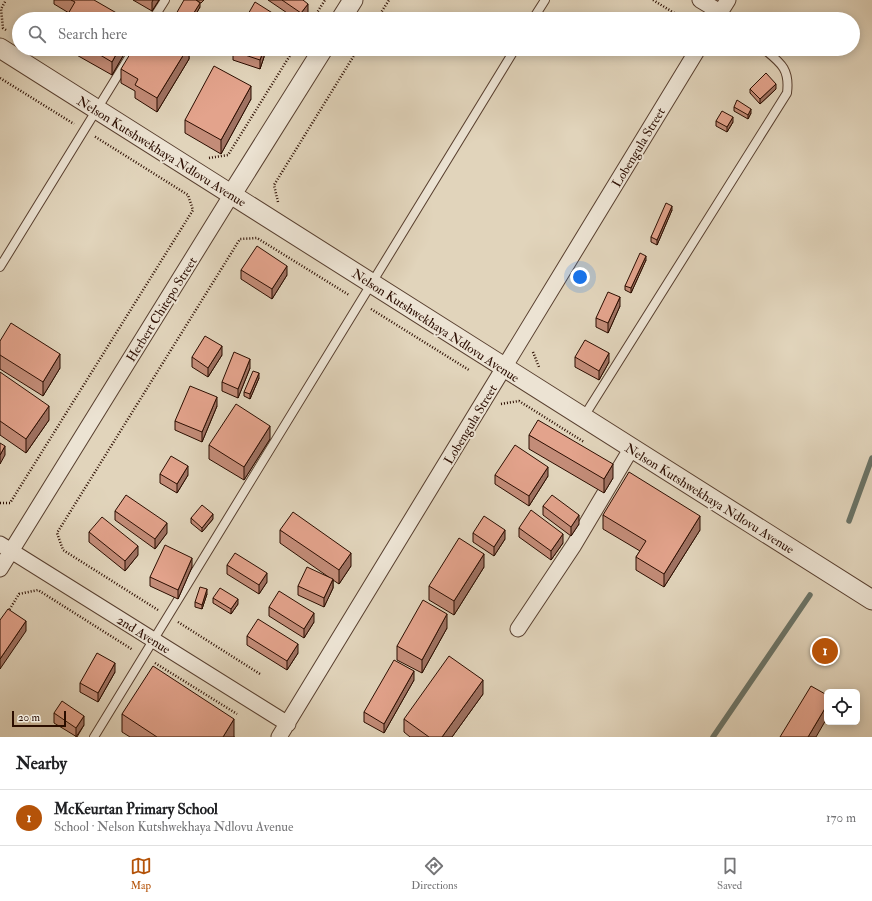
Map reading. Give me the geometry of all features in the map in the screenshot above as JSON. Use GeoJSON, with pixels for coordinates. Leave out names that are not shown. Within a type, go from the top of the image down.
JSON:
{"type":"FeatureCollection","features":[{"type":"Feature","properties":{"kind":"street"},"geometry":{"type":"LineString","coordinates":[[346,12],[353,0]]}},
{"type":"Feature","properties":{"kind":"street"},"geometry":{"type":"LineString","coordinates":[[700,0],[721,12]]}},
{"type":"Feature","properties":{"kind":"street","name":"Nelson Kutshwekhaya Ndlovu Avenue"},"geometry":{"type":"LineString","coordinates":[[0,48],[12,56]]}},
{"type":"Feature","properties":{"kind":"street","name":"Nelson Kutshwekhaya Ndlovu Avenue"},"geometry":{"type":"LineString","coordinates":[[13,56],[631,449],[872,600]]}},
{"type":"Feature","properties":{"kind":"street","name":"Herbert Chitepo Street"},"geometry":{"type":"LineString","coordinates":[[0,569],[6,548],[319,56]]}},
{"type":"Feature","properties":{"kind":"street","name":"Lobengula Street"},"geometry":{"type":"LineString","coordinates":[[279,737],[694,56]]}},
{"type":"Feature","properties":{"kind":"street"},"geometry":{"type":"LineString","coordinates":[[518,629],[574,545],[631,449]]}},
{"type":"Feature","properties":{"kind":"street","name":"2nd Avenue"},"geometry":{"type":"LineString","coordinates":[[6,548],[288,724]]}},
{"type":"Feature","properties":{"kind":"lane"},"geometry":{"type":"LineString","coordinates":[[157,12],[165,0]]}},
{"type":"Feature","properties":{"kind":"lane"},"geometry":{"type":"LineString","coordinates":[[537,12],[545,0]]}},
{"type":"Feature","properties":{"kind":"lane"},"geometry":{"type":"LineString","coordinates":[[0,267],[130,56]]}},
{"type":"Feature","properties":{"kind":"lane"},"geometry":{"type":"LineString","coordinates":[[94,737],[155,640],[511,56]]}},
{"type":"Feature","properties":{"kind":"lane"},"geometry":{"type":"LineString","coordinates":[[583,418],[787,92],[789,78],[780,63],[772,56]]}},
{"type":"Feature","properties":{"kind":"path"},"geometry":{"type":"LineString","coordinates":[[3,28],[0,9],[6,0]]}},
{"type":"Feature","properties":{"kind":"path"},"geometry":{"type":"LineString","coordinates":[[317,12],[325,0]]}},
{"type":"Feature","properties":{"kind":"path"},"geometry":{"type":"LineString","coordinates":[[381,12],[389,0]]}},
{"type":"Feature","properties":{"kind":"path"},"geometry":{"type":"LineString","coordinates":[[653,0],[673,12]]}},
{"type":"Feature","properties":{"kind":"path"},"geometry":{"type":"LineString","coordinates":[[204,155],[210,159],[228,155],[290,56]]}},
{"type":"Feature","properties":{"kind":"path"},"geometry":{"type":"LineString","coordinates":[[285,206],[278,202],[274,185],[354,56]]}},
{"type":"Feature","properties":{"kind":"path"},"geometry":{"type":"LineString","coordinates":[[0,78],[188,195],[193,210],[10,503],[0,503]]}},
{"type":"Feature","properties":{"kind":"path"},"geometry":{"type":"LineString","coordinates":[[63,550],[57,533],[65,519],[240,239],[257,238]]}},
{"type":"Feature","properties":{"kind":"path"},"geometry":{"type":"LineString","coordinates":[[532,350],[540,368]]}},
{"type":"Feature","properties":{"kind":"path"},"geometry":{"type":"LineString","coordinates":[[498,404],[519,401],[587,444]]}},
{"type":"Feature","properties":{"kind":"path"},"geometry":{"type":"LineString","coordinates":[[4,618],[19,594],[38,590],[237,714]]}},
{"type":"Feature","properties":{"kind":"building"},"geometry":{"type":"Polygon","coordinates":[[[71,0],[94,0],[115,12],[69,12],[75,2],[71,0]]]}},
{"type":"Feature","properties":{"kind":"building"},"geometry":{"type":"Polygon","coordinates":[[[184,0],[196,0],[200,3],[194,12],[177,12],[184,0]]]}},
{"type":"Feature","properties":{"kind":"building"},"geometry":{"type":"Polygon","coordinates":[[[282,0],[303,0],[308,4],[302,12],[282,0]]]}},
{"type":"Feature","properties":{"kind":"building"},"geometry":{"type":"Polygon","coordinates":[[[255,2],[271,12],[249,12],[255,2]]]}},
{"type":"Feature","properties":{"kind":"building"},"geometry":{"type":"Polygon","coordinates":[[[102,56],[115,56],[112,62],[102,56]]]}},
{"type":"Feature","properties":{"kind":"building"},"geometry":{"type":"Polygon","coordinates":[[[129,56],[183,56],[157,98],[135,85],[138,79],[121,69],[129,56]]]}},
{"type":"Feature","properties":{"kind":"building"},"geometry":{"type":"Polygon","coordinates":[[[248,56],[261,56],[260,60],[248,56]]]}},
{"type":"Feature","properties":{"kind":"building"},"geometry":{"type":"Polygon","coordinates":[[[214,66],[251,86],[221,140],[185,120],[214,66]]]}},
{"type":"Feature","properties":{"kind":"building"},"geometry":{"type":"Polygon","coordinates":[[[766,73],[776,84],[760,99],[750,89],[766,73]]]}},
{"type":"Feature","properties":{"kind":"building"},"geometry":{"type":"Polygon","coordinates":[[[737,100],[751,109],[748,115],[734,107],[737,100]]]}},
{"type":"Feature","properties":{"kind":"building"},"geometry":{"type":"Polygon","coordinates":[[[722,111],[733,117],[727,127],[716,121],[722,111]]]}},
{"type":"Feature","properties":{"kind":"building"},"geometry":{"type":"Polygon","coordinates":[[[666,203],[672,206],[657,240],[651,237],[666,203]]]}},
{"type":"Feature","properties":{"kind":"building"},"geometry":{"type":"Polygon","coordinates":[[[257,246],[287,266],[272,289],[241,270],[257,246]]]}},
{"type":"Feature","properties":{"kind":"building"},"geometry":{"type":"Polygon","coordinates":[[[640,253],[646,256],[631,288],[625,286],[640,253]]]}},
{"type":"Feature","properties":{"kind":"building"},"geometry":{"type":"Polygon","coordinates":[[[608,292],[620,297],[608,323],[596,318],[608,292]]]}},
{"type":"Feature","properties":{"kind":"building"},"geometry":{"type":"Polygon","coordinates":[[[11,323],[60,354],[43,382],[0,355],[0,341],[11,323]]]}},
{"type":"Feature","properties":{"kind":"building"},"geometry":{"type":"Polygon","coordinates":[[[205,336],[222,346],[208,368],[192,357],[205,336]]]}},
{"type":"Feature","properties":{"kind":"building"},"geometry":{"type":"Polygon","coordinates":[[[585,340],[609,353],[599,371],[575,357],[585,340]]]}},
{"type":"Feature","properties":{"kind":"building"},"geometry":{"type":"Polygon","coordinates":[[[234,352],[250,359],[238,389],[222,382],[234,352]]]}},
{"type":"Feature","properties":{"kind":"building"},"geometry":{"type":"Polygon","coordinates":[[[253,371],[259,373],[250,394],[244,392],[253,371]]]}},
{"type":"Feature","properties":{"kind":"building"},"geometry":{"type":"Polygon","coordinates":[[[0,372],[49,406],[26,439],[0,421],[0,372]]]}},
{"type":"Feature","properties":{"kind":"building"},"geometry":{"type":"Polygon","coordinates":[[[190,386],[217,397],[202,432],[175,421],[190,386]]]}},
{"type":"Feature","properties":{"kind":"building"},"geometry":{"type":"Polygon","coordinates":[[[236,404],[270,426],[244,467],[209,445],[236,404]]]}},
{"type":"Feature","properties":{"kind":"building"},"geometry":{"type":"Polygon","coordinates":[[[538,420],[613,464],[604,479],[529,435],[538,420]]]}},
{"type":"Feature","properties":{"kind":"building"},"geometry":{"type":"Polygon","coordinates":[[[0,443],[5,446],[0,455],[0,443]]]}},
{"type":"Feature","properties":{"kind":"building"},"geometry":{"type":"Polygon","coordinates":[[[515,445],[548,467],[529,496],[495,475],[515,445]]]}},
{"type":"Feature","properties":{"kind":"building"},"geometry":{"type":"Polygon","coordinates":[[[171,456],[188,466],[177,484],[160,474],[171,456]]]}},
{"type":"Feature","properties":{"kind":"building"},"geometry":{"type":"Polygon","coordinates":[[[629,472],[700,516],[664,574],[636,557],[646,541],[603,515],[629,472]]]}},
{"type":"Feature","properties":{"kind":"building"},"geometry":{"type":"Polygon","coordinates":[[[126,495],[167,523],[155,539],[115,511],[126,495]]]}},
{"type":"Feature","properties":{"kind":"building"},"geometry":{"type":"Polygon","coordinates":[[[552,495],[579,515],[571,527],[543,506],[552,495]]]}},
{"type":"Feature","properties":{"kind":"building"},"geometry":{"type":"Polygon","coordinates":[[[202,505],[213,514],[202,528],[191,518],[202,505]]]}},
{"type":"Feature","properties":{"kind":"building"},"geometry":{"type":"Polygon","coordinates":[[[531,510],[563,534],[551,551],[519,528],[531,510]]]}},
{"type":"Feature","properties":{"kind":"building"},"geometry":{"type":"Polygon","coordinates":[[[293,512],[351,553],[339,570],[280,530],[293,512]]]}},
{"type":"Feature","properties":{"kind":"building"},"geometry":{"type":"Polygon","coordinates":[[[484,516],[505,530],[494,547],[473,533],[484,516]]]}},
{"type":"Feature","properties":{"kind":"building"},"geometry":{"type":"Polygon","coordinates":[[[102,517],[138,546],[125,561],[89,532],[102,517]]]}},
{"type":"Feature","properties":{"kind":"building"},"geometry":{"type":"Polygon","coordinates":[[[459,538],[484,554],[454,601],[429,586],[459,538]]]}},
{"type":"Feature","properties":{"kind":"building"},"geometry":{"type":"Polygon","coordinates":[[[165,545],[192,558],[178,590],[150,577],[165,545]]]}},
{"type":"Feature","properties":{"kind":"building"},"geometry":{"type":"Polygon","coordinates":[[[235,553],[267,573],[259,585],[227,565],[235,553]]]}},
{"type":"Feature","properties":{"kind":"building"},"geometry":{"type":"Polygon","coordinates":[[[307,567],[333,579],[324,598],[298,586],[307,567]]]}},
{"type":"Feature","properties":{"kind":"building"},"geometry":{"type":"Polygon","coordinates":[[[200,587],[207,589],[202,605],[195,602],[200,587]]]}},
{"type":"Feature","properties":{"kind":"building"},"geometry":{"type":"Polygon","coordinates":[[[220,588],[238,599],[231,609],[213,598],[220,588]]]}},
{"type":"Feature","properties":{"kind":"building"},"geometry":{"type":"Polygon","coordinates":[[[279,591],[314,613],[304,629],[269,607],[279,591]]]}},
{"type":"Feature","properties":{"kind":"building"},"geometry":{"type":"Polygon","coordinates":[[[423,600],[447,614],[422,660],[397,646],[423,600]]]}},
{"type":"Feature","properties":{"kind":"building"},"geometry":{"type":"Polygon","coordinates":[[[8,609],[26,621],[0,659],[0,620],[8,609]]]}},
{"type":"Feature","properties":{"kind":"building"},"geometry":{"type":"Polygon","coordinates":[[[258,619],[298,644],[287,661],[247,636],[258,619]]]}},
{"type":"Feature","properties":{"kind":"building"},"geometry":{"type":"Polygon","coordinates":[[[97,653],[115,663],[98,693],[80,683],[97,653]]]}},
{"type":"Feature","properties":{"kind":"building"},"geometry":{"type":"Polygon","coordinates":[[[449,656],[483,680],[442,737],[429,737],[404,719],[449,656]]]}},
{"type":"Feature","properties":{"kind":"building"},"geometry":{"type":"Polygon","coordinates":[[[394,660],[414,671],[384,724],[364,712],[394,660]]]}},
{"type":"Feature","properties":{"kind":"building"},"geometry":{"type":"Polygon","coordinates":[[[153,666],[234,719],[223,737],[157,737],[122,714],[153,666]]]}},
{"type":"Feature","properties":{"kind":"building"},"geometry":{"type":"Polygon","coordinates":[[[811,686],[824,693],[824,710],[808,737],[780,737],[811,686]]]}},
{"type":"Feature","properties":{"kind":"building"},"geometry":{"type":"Polygon","coordinates":[[[62,701],[84,716],[76,728],[54,713],[62,701]]]}},
{"type":"Feature","properties":{"kind":"waterway"},"geometry":{"type":"LineString","coordinates":[[849,521],[872,458]]}},
{"type":"Feature","properties":{"kind":"waterway"},"geometry":{"type":"LineString","coordinates":[[713,737],[810,595]]}},
{"type":"Feature","properties":{"kind":"place","name":"McKeurtan Primary School"},"geometry":{"type":"Point","coordinates":[825,651]}}]}
